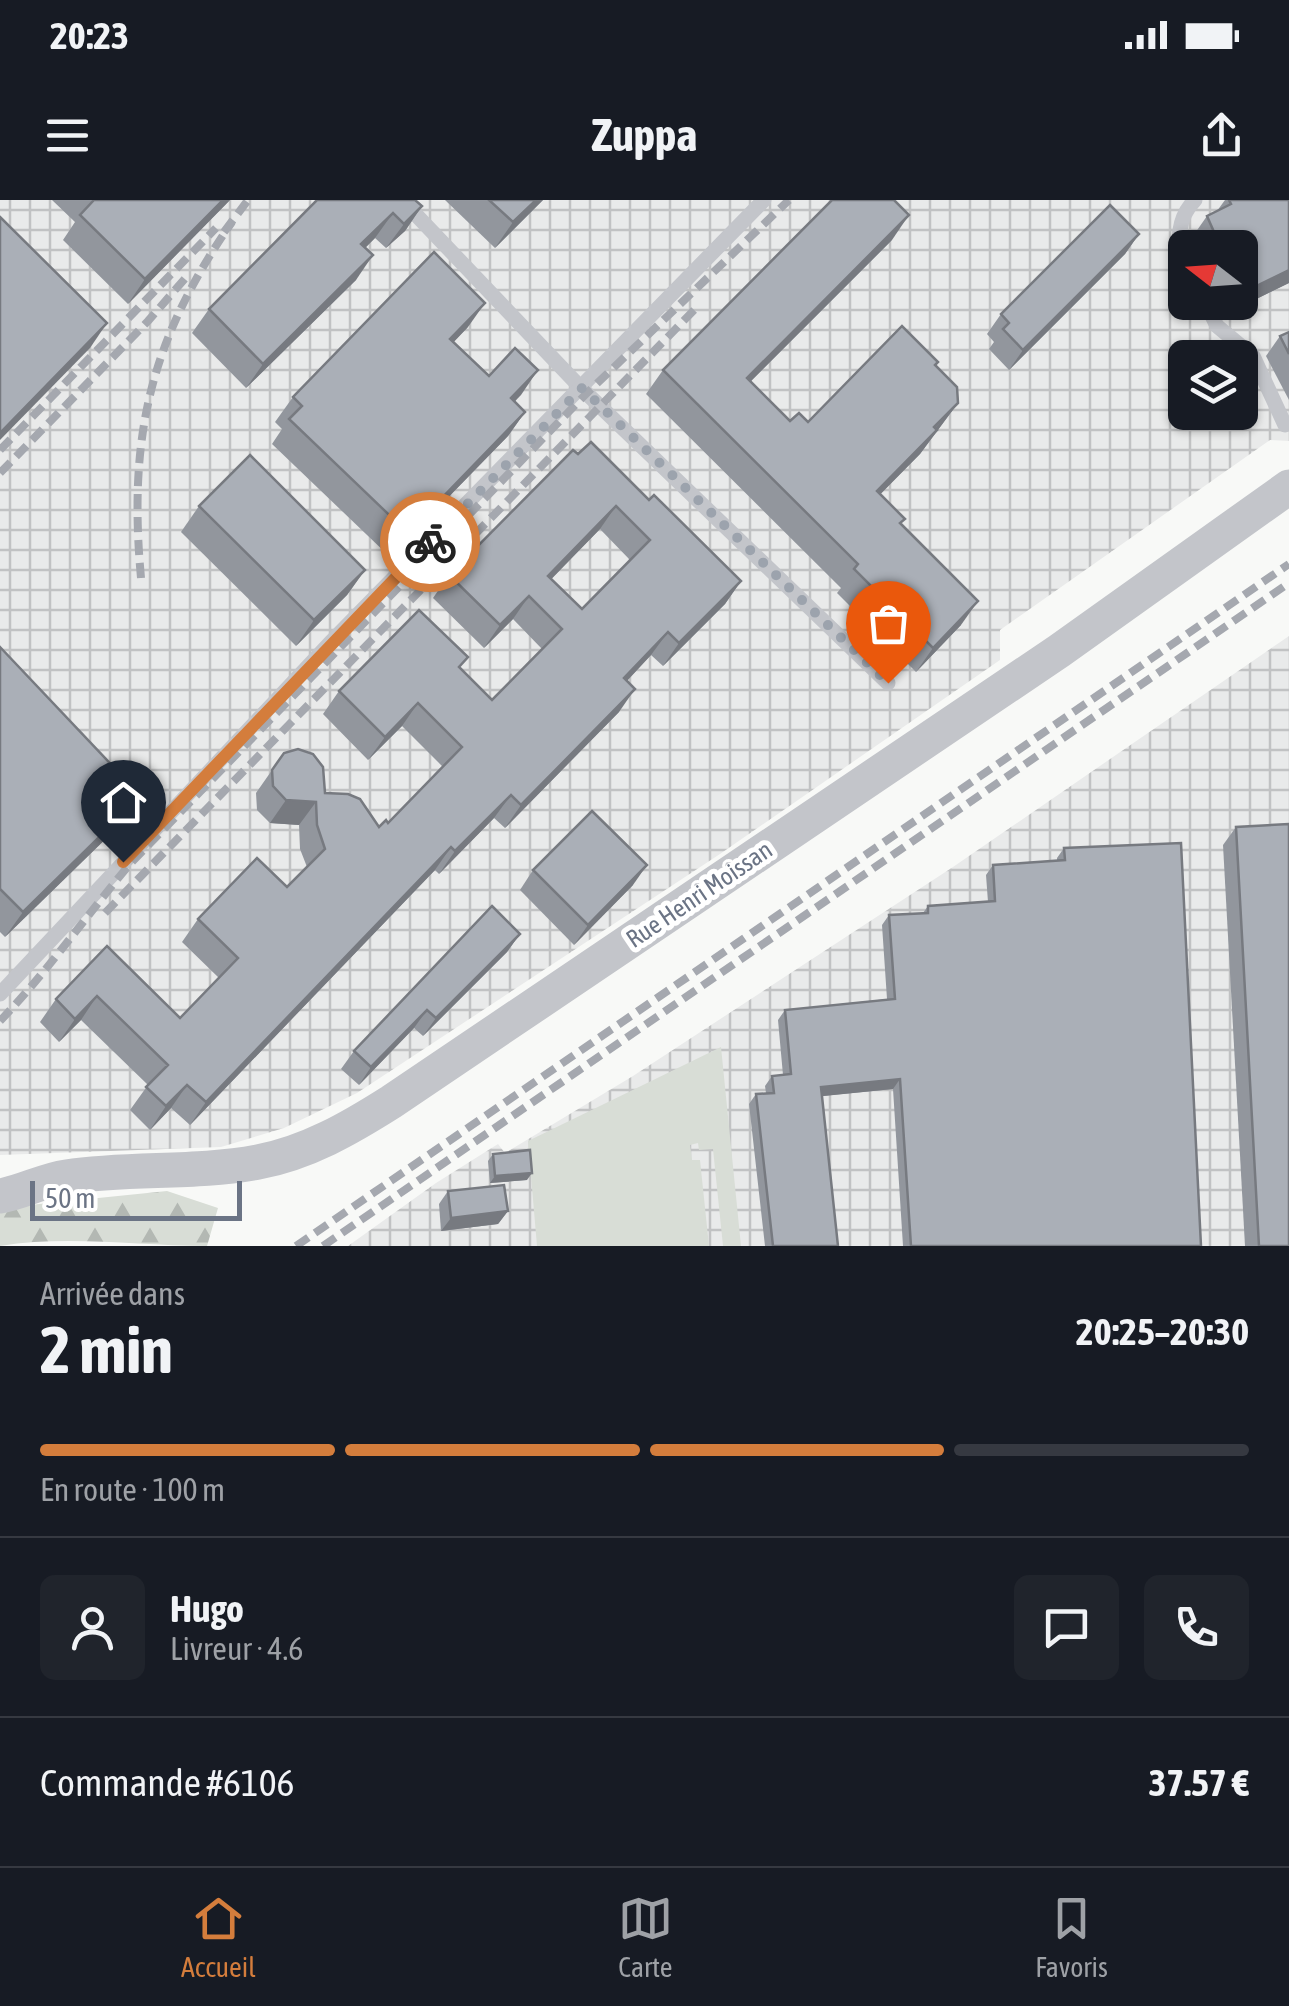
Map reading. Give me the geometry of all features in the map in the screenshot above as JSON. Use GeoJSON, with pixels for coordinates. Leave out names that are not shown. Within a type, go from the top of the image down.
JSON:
{"type":"FeatureCollection","features":[{"type":"Feature","properties":{"kind":"street","name":"Rue Henri Moissan"},"geometry":{"type":"LineString","coordinates":[[0,1196],[61,1178],[256,1162],[342,1132],[1059,652],[1289,488]]}},
{"type":"Feature","properties":{"kind":"street","name":"Rue Henri Moissan"},"geometry":{"type":"LineString","coordinates":[[0,1172],[26,1170],[61,1178]]}},
{"type":"Feature","properties":{"kind":"lane"},"geometry":{"type":"LineString","coordinates":[[402,200],[582,388],[888,683]]}},
{"type":"Feature","properties":{"kind":"lane"},"geometry":{"type":"LineString","coordinates":[[0,994],[317,656],[764,200]]}},
{"type":"Feature","properties":{"kind":"lane"},"geometry":{"type":"LineString","coordinates":[[1179,230],[1184,211],[1195,200]]}},
{"type":"Feature","properties":{"kind":"lane"},"geometry":{"type":"LineString","coordinates":[[1214,320],[1253,356],[1285,425]]}},
{"type":"Feature","properties":{"kind":"shaded area"},"geometry":{"type":"Polygon","coordinates":[[[0,200],[1289,200],[1289,441],[1270,440],[1000,630],[1000,660],[720,854],[357,1093],[284,1128],[221,1147],[0,1155],[0,200]]]}},
{"type":"Feature","properties":{"kind":"shaded area"},"geometry":{"type":"Polygon","coordinates":[[[1289,636],[1289,1246],[348,1246],[498,1144],[505,1153],[633,1076],[953,867],[1289,636]]]}},
{"type":"Feature","properties":{"kind":"green space"},"geometry":{"type":"Polygon","coordinates":[[[721,1047],[741,1246],[723,1246],[713,1149],[699,1150],[698,1143],[690,1145],[692,1160],[700,1160],[709,1246],[537,1246],[528,1141],[721,1047]]]}},
{"type":"Feature","properties":{"kind":"green space"},"geometry":{"type":"Polygon","coordinates":[[[167,1191],[218,1208],[207,1246],[77,1241],[0,1246],[0,1208],[167,1191]]]}},
{"type":"Feature","properties":{"kind":"building"},"geometry":{"type":"Polygon","coordinates":[[[94,200],[223,200],[145,279],[80,215],[94,200]]]}},
{"type":"Feature","properties":{"kind":"building"},"geometry":{"type":"Polygon","coordinates":[[[317,200],[415,200],[422,206],[404,224],[393,213],[361,244],[373,255],[263,364],[209,309],[317,200]]]}},
{"type":"Feature","properties":{"kind":"building"},"geometry":{"type":"Polygon","coordinates":[[[489,200],[536,200],[513,222],[489,200]]]}},
{"type":"Feature","properties":{"kind":"building"},"geometry":{"type":"Polygon","coordinates":[[[832,200],[894,200],[909,215],[747,378],[790,421],[799,413],[808,422],[902,326],[957,387],[958,403],[877,491],[905,519],[900,523],[978,601],[933,648],[854,569],[858,564],[663,370],[832,200]]]}},
{"type":"Feature","properties":{"kind":"building"},"geometry":{"type":"Polygon","coordinates":[[[1229,200],[1289,200],[1289,270],[1258,285],[1258,230],[1213,230],[1207,216],[1231,204],[1229,200]]]}},
{"type":"Feature","properties":{"kind":"building"},"geometry":{"type":"Polygon","coordinates":[[[1110,205],[1139,234],[1023,350],[1003,329],[1009,323],[1001,314],[1110,205]]]}},
{"type":"Feature","properties":{"kind":"building"},"geometry":{"type":"Polygon","coordinates":[[[0,217],[107,323],[0,433],[0,217]]]}},
{"type":"Feature","properties":{"kind":"building"},"geometry":{"type":"Polygon","coordinates":[[[434,252],[485,303],[450,339],[489,376],[515,348],[538,370],[511,398],[525,412],[408,533],[289,419],[302,406],[293,397],[434,252]]]}},
{"type":"Feature","properties":{"kind":"building"},"geometry":{"type":"Polygon","coordinates":[[[1289,332],[1289,354],[1280,336],[1289,332]]]}},
{"type":"Feature","properties":{"kind":"building"},"geometry":{"type":"Polygon","coordinates":[[[591,442],[649,500],[654,495],[741,581],[679,643],[668,632],[624,678],[635,689],[521,805],[511,795],[455,851],[451,847],[206,1102],[187,1085],[166,1106],[146,1087],[168,1065],[97,996],[75,1019],[56,999],[107,946],[180,1018],[238,958],[198,919],[257,858],[287,887],[325,849],[317,825],[316,802],[286,800],[273,786],[272,770],[284,753],[298,749],[313,754],[323,767],[325,793],[360,799],[379,827],[386,820],[388,823],[462,747],[418,703],[385,737],[339,691],[419,610],[468,657],[459,667],[492,700],[562,629],[529,596],[500,625],[449,575],[573,450],[578,454],[591,442]],[[616,506],[548,576],[582,609],[650,540],[616,506]]]}},
{"type":"Feature","properties":{"kind":"building"},"geometry":{"type":"Polygon","coordinates":[[[250,455],[365,570],[314,620],[199,506],[250,455]]]}},
{"type":"Feature","properties":{"kind":"building"},"geometry":{"type":"Polygon","coordinates":[[[0,647],[141,796],[23,912],[0,889],[0,647]]]}},
{"type":"Feature","properties":{"kind":"building"},"geometry":{"type":"Polygon","coordinates":[[[592,811],[647,865],[588,925],[533,870],[592,811]]]}},
{"type":"Feature","properties":{"kind":"building"},"geometry":{"type":"Polygon","coordinates":[[[1289,824],[1289,1246],[1259,1246],[1236,827],[1289,824]]]}},
{"type":"Feature","properties":{"kind":"building"},"geometry":{"type":"Polygon","coordinates":[[[1181,843],[1201,1246],[911,1246],[900,1079],[821,1087],[838,1246],[773,1246],[756,1094],[774,1093],[772,1076],[791,1074],[785,1010],[895,999],[889,915],[928,913],[928,906],[995,901],[993,865],[1065,860],[1064,848],[1181,843]]]}},
{"type":"Feature","properties":{"kind":"building"},"geometry":{"type":"Polygon","coordinates":[[[492,906],[520,934],[436,1018],[427,1010],[371,1067],[354,1051],[492,906]]]}},
{"type":"Feature","properties":{"kind":"building"},"geometry":{"type":"Polygon","coordinates":[[[530,1150],[532,1173],[495,1176],[493,1154],[530,1150]]]}},
{"type":"Feature","properties":{"kind":"building"},"geometry":{"type":"Polygon","coordinates":[[[504,1185],[508,1211],[451,1218],[448,1191],[504,1185]]]}},
{"type":"Feature","properties":{"kind":"railway"},"geometry":{"type":"LineString","coordinates":[[224,232],[248,200]]}},
{"type":"Feature","properties":{"kind":"railway"},"geometry":{"type":"LineString","coordinates":[[0,1021],[130,864],[587,393],[789,200]]}},
{"type":"Feature","properties":{"kind":"railway"},"geometry":{"type":"LineString","coordinates":[[141,578],[138,479],[151,391],[181,308],[232,222]]}},
{"type":"Feature","properties":{"kind":"railway"},"geometry":{"type":"LineString","coordinates":[[0,450],[216,228]]}},
{"type":"Feature","properties":{"kind":"railway"},"geometry":{"type":"LineString","coordinates":[[0,473],[189,274]]}},
{"type":"Feature","properties":{"kind":"railway"},"geometry":{"type":"LineString","coordinates":[[105,913],[699,305]]}},
{"type":"Feature","properties":{"kind":"railway"},"geometry":{"type":"LineString","coordinates":[[296,1246],[1289,564]]}},
{"type":"Feature","properties":{"kind":"railway"},"geometry":{"type":"LineString","coordinates":[[323,1246],[1289,583]]}},
{"type":"Feature","properties":{"kind":"way so far"},"geometry":{"type":"LineString","coordinates":[[430,542],[582,388],[888,683]]}},
{"type":"Feature","properties":{"kind":"route"},"geometry":{"type":"LineString","coordinates":[[123,862],[430,542]]}}]}
